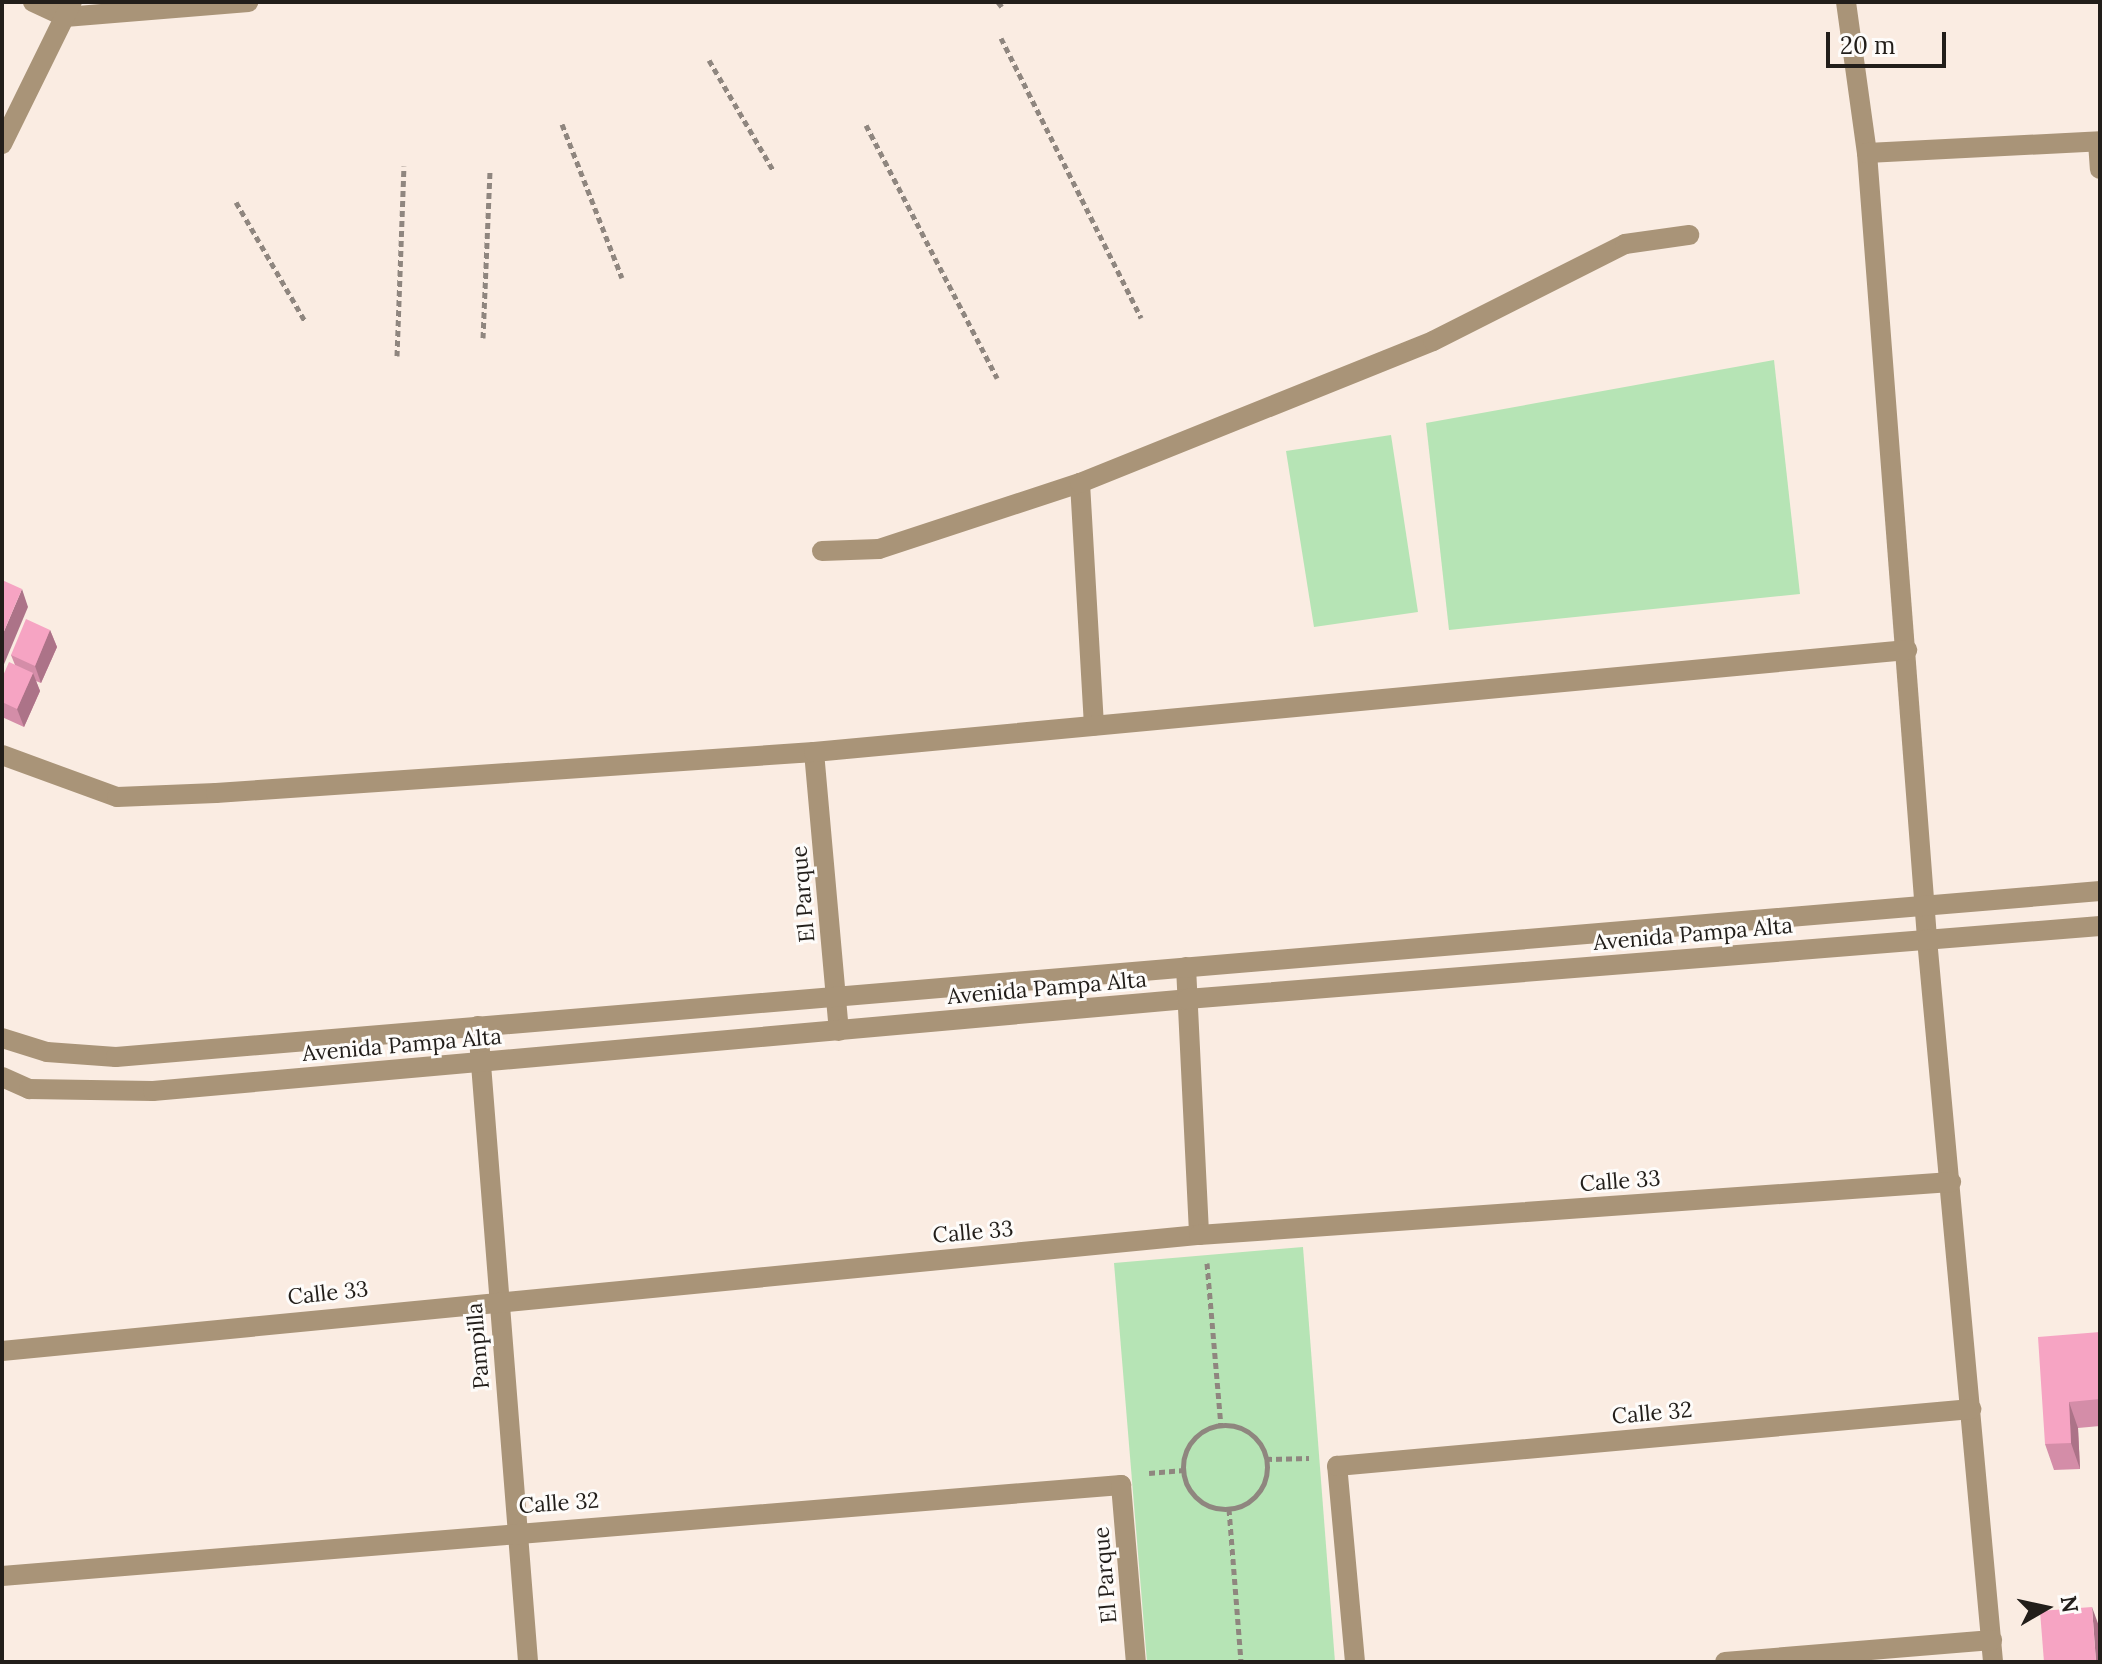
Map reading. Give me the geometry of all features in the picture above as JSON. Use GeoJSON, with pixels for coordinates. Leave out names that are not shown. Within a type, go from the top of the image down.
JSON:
{"type":"FeatureCollection","features":[{"type":"Feature","properties":{"kind":"street"},"geometry":{"type":"LineString","coordinates":[[33,2],[68,9],[248,2]]}},
{"type":"Feature","properties":{"kind":"street"},"geometry":{"type":"LineString","coordinates":[[1846,2],[1867,153],[1927,939],[1993,1662]]}},
{"type":"Feature","properties":{"kind":"street"},"geometry":{"type":"LineString","coordinates":[[2,144],[68,9]]}},
{"type":"Feature","properties":{"kind":"street"},"geometry":{"type":"LineString","coordinates":[[1867,153],[2099,142],[2100,169]]}},
{"type":"Feature","properties":{"kind":"street"},"geometry":{"type":"LineString","coordinates":[[822,551],[879,549],[1080,483],[1433,341],[1625,244],[1689,235]]}},
{"type":"Feature","properties":{"kind":"street"},"geometry":{"type":"LineString","coordinates":[[1080,483],[1094,726]]}},
{"type":"Feature","properties":{"kind":"street"},"geometry":{"type":"LineString","coordinates":[[2,755],[39,773],[117,797],[814,752],[1907,650]]}},
{"type":"Feature","properties":{"kind":"street","name":"El Parque"},"geometry":{"type":"LineString","coordinates":[[814,752],[839,1031]]}},
{"type":"Feature","properties":{"kind":"street","name":"Avenida Pampa Alta"},"geometry":{"type":"LineString","coordinates":[[2,1038],[47,1052],[116,1057],[2100,891]]}},
{"type":"Feature","properties":{"kind":"street","name":"Avenida Pampa Alta"},"geometry":{"type":"LineString","coordinates":[[2,1077],[29,1089],[153,1091],[1187,999],[2100,926]]}},
{"type":"Feature","properties":{"kind":"street"},"geometry":{"type":"LineString","coordinates":[[1186,967],[1199,1235]]}},
{"type":"Feature","properties":{"kind":"street","name":"Pampilla"},"geometry":{"type":"LineString","coordinates":[[478,1026],[528,1662]]}},
{"type":"Feature","properties":{"kind":"street","name":"Calle 33"},"geometry":{"type":"LineString","coordinates":[[2,1351],[498,1300],[1199,1235],[1951,1182]]}},
{"type":"Feature","properties":{"kind":"street","name":"Calle 32"},"geometry":{"type":"LineString","coordinates":[[1337,1466],[1971,1409]]}},
{"type":"Feature","properties":{"kind":"street"},"geometry":{"type":"LineString","coordinates":[[1337,1466],[1355,1662]]}},
{"type":"Feature","properties":{"kind":"street","name":"El Parque"},"geometry":{"type":"LineString","coordinates":[[1121,1485],[1136,1662]]}},
{"type":"Feature","properties":{"kind":"street","name":"Calle 32"},"geometry":{"type":"LineString","coordinates":[[2,1576],[517,1531],[1121,1485]]}},
{"type":"Feature","properties":{"kind":"street"},"geometry":{"type":"LineString","coordinates":[[1725,1662],[1992,1640]]}},
{"type":"Feature","properties":{"kind":"path"},"geometry":{"type":"LineString","coordinates":[[1001,38],[1141,318]]}},
{"type":"Feature","properties":{"kind":"path"},"geometry":{"type":"LineString","coordinates":[[709,60],[773,170]]}},
{"type":"Feature","properties":{"kind":"path"},"geometry":{"type":"LineString","coordinates":[[562,124],[622,278]]}},
{"type":"Feature","properties":{"kind":"path"},"geometry":{"type":"LineString","coordinates":[[866,125],[997,378]]}},
{"type":"Feature","properties":{"kind":"path"},"geometry":{"type":"LineString","coordinates":[[397,356],[404,166]]}},
{"type":"Feature","properties":{"kind":"path"},"geometry":{"type":"LineString","coordinates":[[483,338],[490,172]]}},
{"type":"Feature","properties":{"kind":"path"},"geometry":{"type":"LineString","coordinates":[[236,202],[305,321]]}},
{"type":"Feature","properties":{"kind":"path"},"geometry":{"type":"LineString","coordinates":[[1199,1235],[1207,1258],[1221,1425]]}},
{"type":"Feature","properties":{"kind":"path"},"geometry":{"type":"LineString","coordinates":[[1221,1425],[1249,1433],[1266,1459],[1262,1485],[1254,1497],[1229,1509],[1202,1502],[1191,1491],[1183,1464],[1195,1437],[1221,1425]]}},
{"type":"Feature","properties":{"kind":"path"},"geometry":{"type":"LineString","coordinates":[[1266,1459],[1315,1457],[1337,1466]]}},
{"type":"Feature","properties":{"kind":"path"},"geometry":{"type":"LineString","coordinates":[[1229,1509],[1241,1662]]}},
{"type":"Feature","properties":{"kind":"green space"},"geometry":{"type":"Polygon","coordinates":[[[1774,360],[1800,594],[1449,630],[1426,423],[1774,360]]]}},
{"type":"Feature","properties":{"kind":"green space"},"geometry":{"type":"Polygon","coordinates":[[[1391,435],[1418,612],[1314,627],[1286,451],[1391,435]]]}},
{"type":"Feature","properties":{"kind":"green space"},"geometry":{"type":"Polygon","coordinates":[[[1303,1247],[1335,1662],[1147,1662],[1114,1263],[1303,1247]]]}},
{"type":"Feature","properties":{"kind":"building"},"geometry":{"type":"Polygon","coordinates":[[[2,580],[22,589],[2,636],[2,580]]]}},
{"type":"Feature","properties":{"kind":"building"},"geometry":{"type":"Polygon","coordinates":[[[26,619],[50,630],[35,666],[11,655],[26,619]]]}},
{"type":"Feature","properties":{"kind":"building"},"geometry":{"type":"Polygon","coordinates":[[[9,662],[33,673],[17,709],[2,702],[2,678],[9,662]]]}},
{"type":"Feature","properties":{"kind":"building"},"geometry":{"type":"Polygon","coordinates":[[[2100,1332],[2100,1399],[2069,1402],[2071,1443],[2045,1444],[2038,1337],[2100,1332]]]}},
{"type":"Feature","properties":{"kind":"building"},"geometry":{"type":"Polygon","coordinates":[[[2092,1607],[2096,1662],[2044,1662],[2040,1611],[2092,1607]]]}}]}
